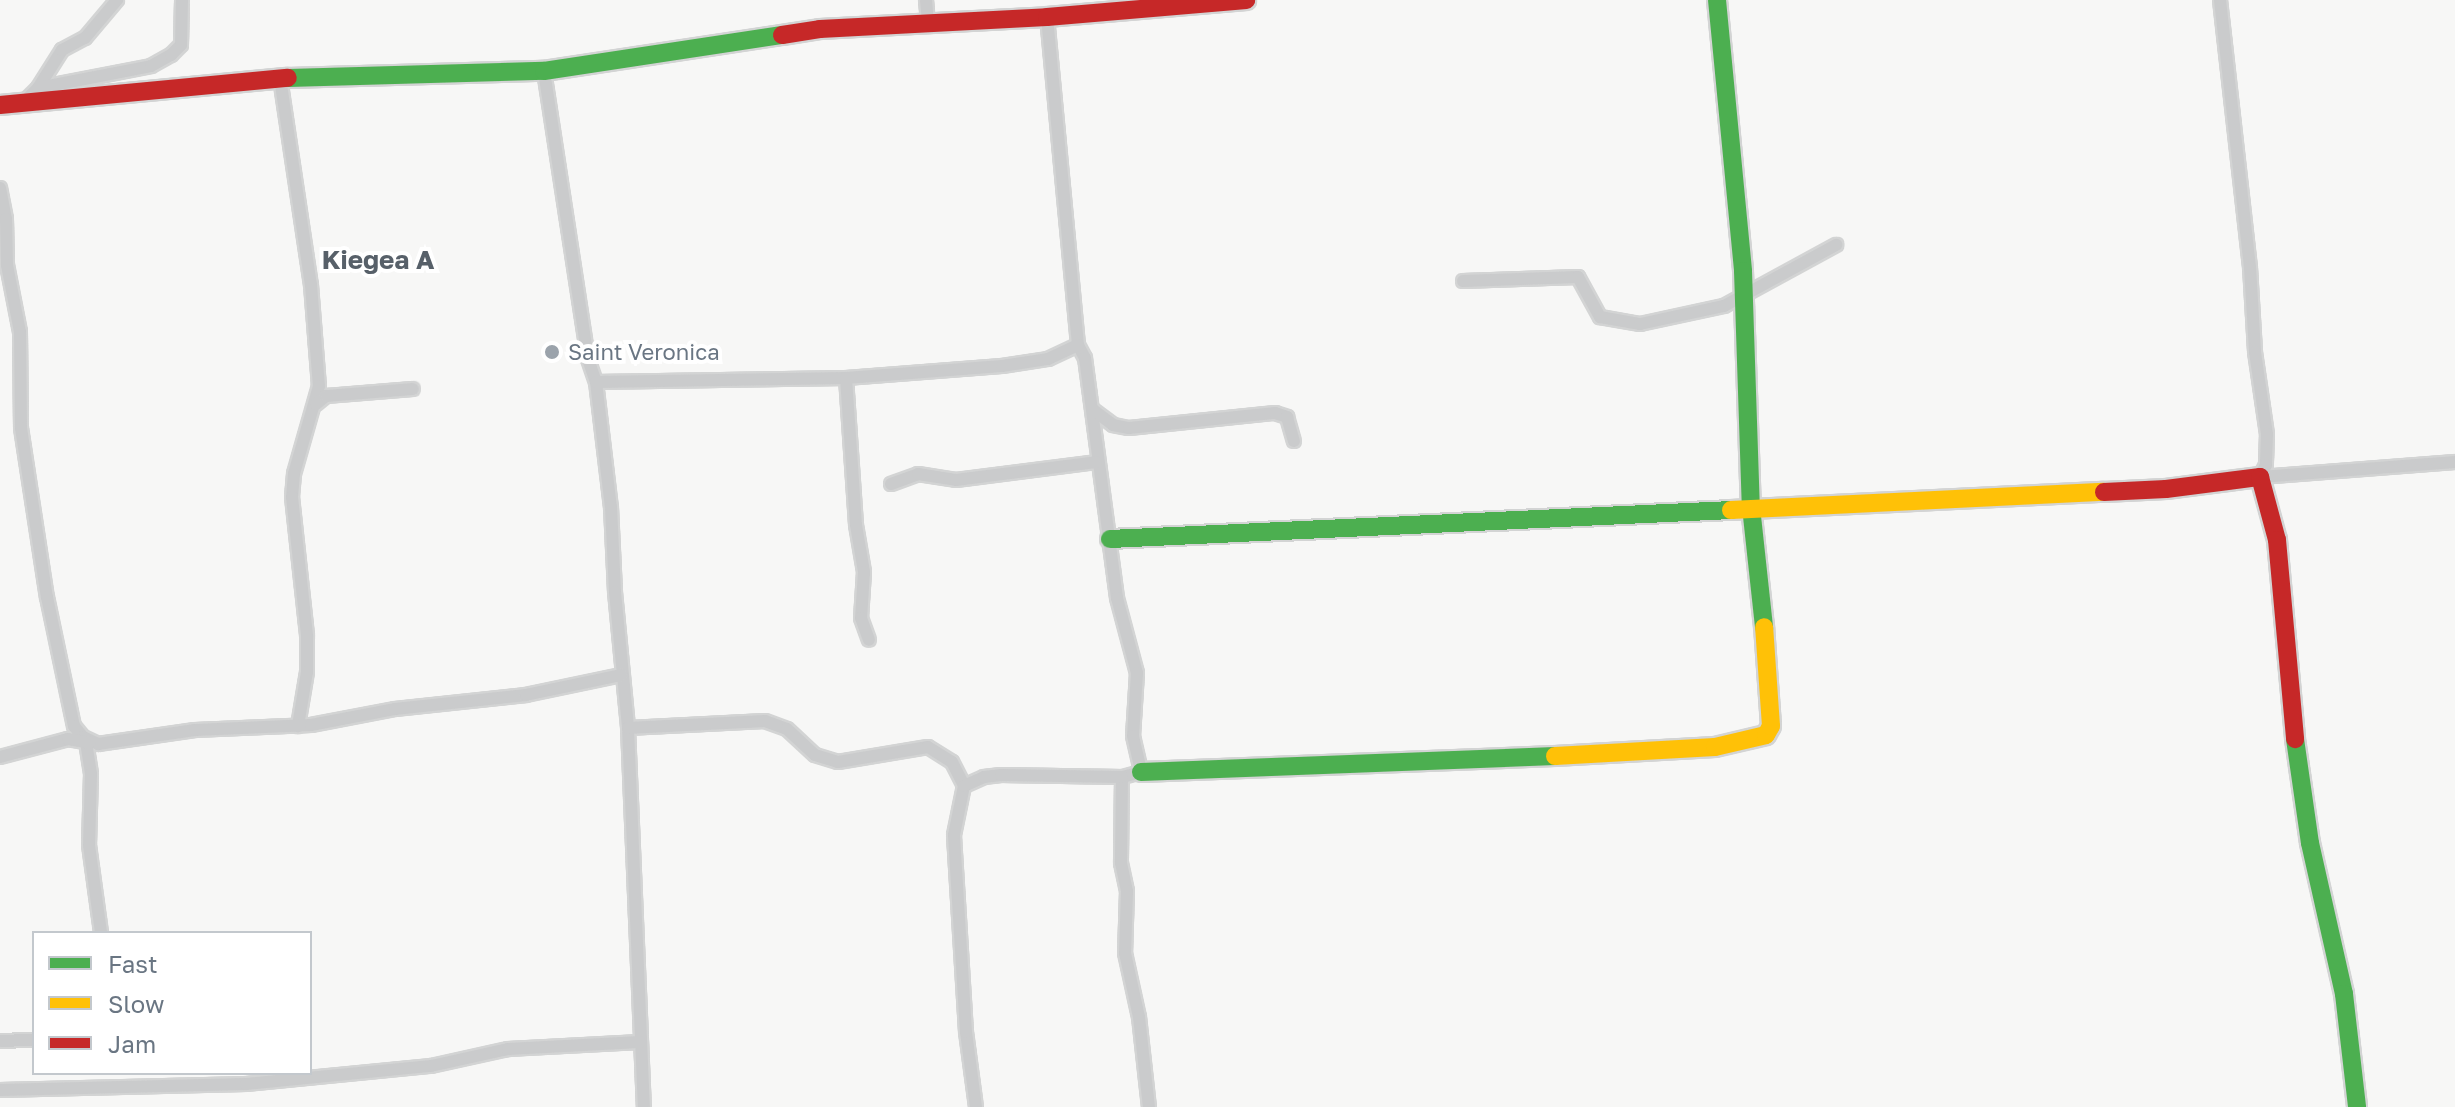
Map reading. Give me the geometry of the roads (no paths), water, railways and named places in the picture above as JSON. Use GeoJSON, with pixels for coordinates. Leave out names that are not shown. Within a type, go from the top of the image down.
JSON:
{"type":"FeatureCollection","features":[{"type":"Feature","properties":{"kind":"street"},"geometry":{"type":"LineString","coordinates":[[23,103],[38,88],[62,50],[85,38],[117,0]]}},
{"type":"Feature","properties":{"kind":"street"},"geometry":{"type":"LineString","coordinates":[[38,88],[151,66],[171,55],[181,45],[182,0]]}},
{"type":"Feature","properties":{"kind":"street"},"geometry":{"type":"LineString","coordinates":[[926,0],[928,25]]}},
{"type":"Feature","properties":{"kind":"street"},"geometry":{"type":"LineString","coordinates":[[0,105],[280,78],[544,71],[820,29],[1047,17],[1246,0]]}},
{"type":"Feature","properties":{"kind":"street"},"geometry":{"type":"LineString","coordinates":[[964,786],[984,777],[1001,775],[1122,777],[1141,772],[1637,753],[1756,740],[1766,735],[1771,726],[1763,605],[1751,507],[1743,296],[1717,0]]}},
{"type":"Feature","properties":{"kind":"street"},"geometry":{"type":"LineString","coordinates":[[2220,0],[2249,255],[2255,352],[2267,434],[2266,465],[2260,477],[2274,524],[2290,707],[2310,843],[2344,994],[2357,1107]]}},
{"type":"Feature","properties":{"kind":"street"},"geometry":{"type":"LineString","coordinates":[[1047,17],[1078,345],[1085,358],[1096,462],[1117,598],[1137,673],[1133,736],[1141,772]]}},
{"type":"Feature","properties":{"kind":"street"},"geometry":{"type":"LineString","coordinates":[[544,71],[588,359],[596,382],[611,507],[628,728],[641,969],[640,1042],[644,1107]]}},
{"type":"Feature","properties":{"kind":"street"},"geometry":{"type":"LineString","coordinates":[[280,78],[315,322],[316,404],[294,474],[292,497],[307,636],[307,672],[298,726]]}},
{"type":"Feature","properties":{"kind":"street"},"geometry":{"type":"LineString","coordinates":[[0,188],[6,219],[3,265],[20,332],[21,428],[47,597],[74,726],[92,743]]}},
{"type":"Feature","properties":{"kind":"street"},"geometry":{"type":"LineString","coordinates":[[1463,281],[1578,277],[1600,317],[1640,324],[1724,306],[1836,245]]}},
{"type":"Feature","properties":{"kind":"street"},"geometry":{"type":"LineString","coordinates":[[596,382],[846,378],[1002,366],[1048,359],[1078,345]]}},
{"type":"Feature","properties":{"kind":"street"},"geometry":{"type":"LineString","coordinates":[[846,378],[856,525],[864,572],[861,618],[869,640]]}},
{"type":"Feature","properties":{"kind":"street"},"geometry":{"type":"LineString","coordinates":[[316,404],[326,396],[413,389]]}},
{"type":"Feature","properties":{"kind":"street"},"geometry":{"type":"LineString","coordinates":[[1092,409],[1113,425],[1129,428],[1275,413],[1287,417],[1294,441]]}},
{"type":"Feature","properties":{"kind":"street"},"geometry":{"type":"LineString","coordinates":[[891,484],[918,474],[956,480],[1096,462]]}},
{"type":"Feature","properties":{"kind":"street"},"geometry":{"type":"LineString","coordinates":[[1110,539],[2166,489],[2260,477],[2455,462]]}},
{"type":"Feature","properties":{"kind":"street"},"geometry":{"type":"LineString","coordinates":[[0,757],[68,739],[92,743],[195,730],[298,726],[395,709],[526,695],[622,675]]}},
{"type":"Feature","properties":{"kind":"street"},"geometry":{"type":"LineString","coordinates":[[628,728],[765,721],[787,729],[815,755],[838,762],[928,747],[952,762],[964,786],[954,835],[966,1032],[976,1107]]}},
{"type":"Feature","properties":{"kind":"street"},"geometry":{"type":"LineString","coordinates":[[92,743],[89,845],[101,931]]}},
{"type":"Feature","properties":{"kind":"street"},"geometry":{"type":"LineString","coordinates":[[1122,777],[1121,863],[1127,891],[1125,953],[1139,1017],[1149,1107]]}},
{"type":"Feature","properties":{"kind":"street"},"geometry":{"type":"LineString","coordinates":[[0,1041],[32,1040]]}},
{"type":"Feature","properties":{"kind":"street"},"geometry":{"type":"LineString","coordinates":[[0,1090],[246,1084],[431,1066],[508,1049],[640,1042]]}},
{"type":"Feature","properties":{"kind":"street"},"geometry":{"type":"LineString","coordinates":[[119,1075],[127,1086]]}},
{"type":"Feature","properties":{"kind":"place","name":"Saint Veronica"},"geometry":{"type":"Point","coordinates":[552,352]}},
{"type":"Feature","properties":{"kind":"district","name":"Kiegea A"},"geometry":{"type":"Point","coordinates":[378,260]}}]}
